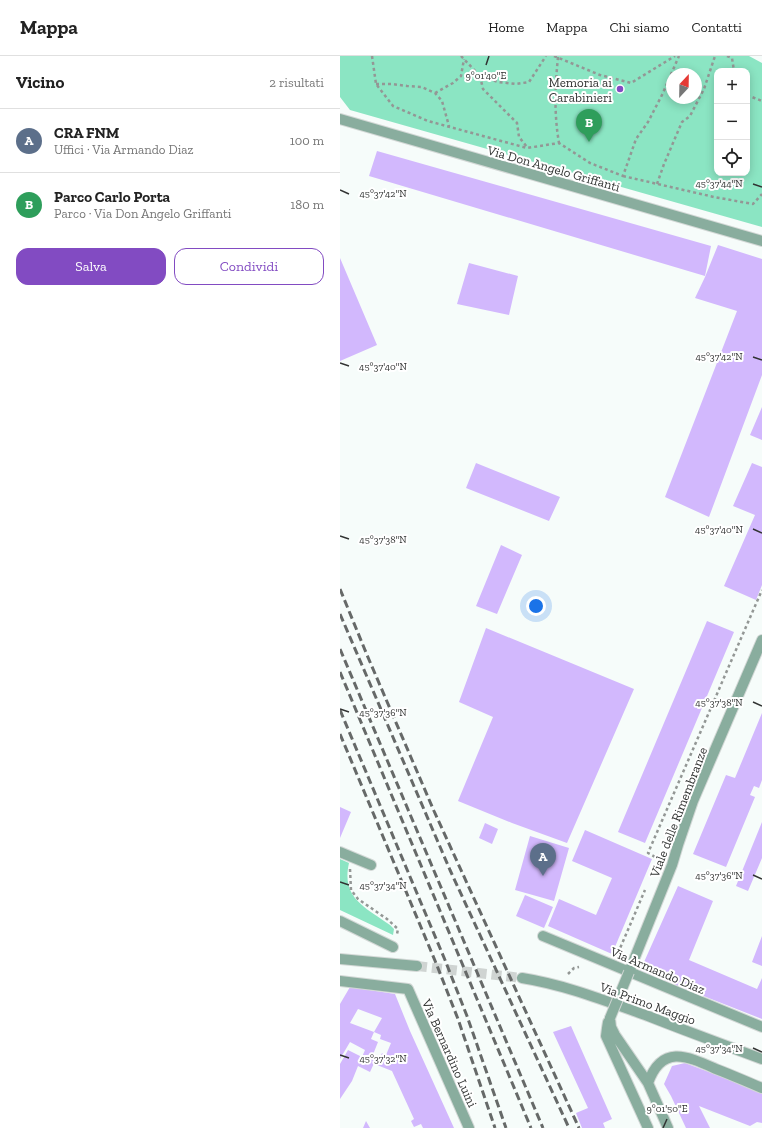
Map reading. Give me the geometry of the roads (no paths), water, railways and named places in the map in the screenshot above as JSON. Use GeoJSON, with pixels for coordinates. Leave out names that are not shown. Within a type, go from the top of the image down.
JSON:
{"type":"FeatureCollection","features":[{"type":"Feature","properties":{"kind":"street","name":"Via Don Angelo Griffanti"},"geometry":{"type":"LineString","coordinates":[[340,119],[762,241]]}},
{"type":"Feature","properties":{"kind":"street","name":"Viale delle Rimembranze"},"geometry":{"type":"LineString","coordinates":[[648,1128],[606,1036],[606,1028],[672,865],[693,801],[762,640]]}},
{"type":"Feature","properties":{"kind":"street"},"geometry":{"type":"LineString","coordinates":[[340,852],[371,865]]}},
{"type":"Feature","properties":{"kind":"street"},"geometry":{"type":"LineString","coordinates":[[340,921],[393,947]]}},
{"type":"Feature","properties":{"kind":"street","name":"Via Armando Diaz"},"geometry":{"type":"LineString","coordinates":[[544,936],[762,1027]]}},
{"type":"Feature","properties":{"kind":"street"},"geometry":{"type":"LineString","coordinates":[[340,959],[416,966]]}},
{"type":"Feature","properties":{"kind":"street","name":"Via Primo Maggio"},"geometry":{"type":"LineString","coordinates":[[522,978],[564,986],[762,1059]]}},
{"type":"Feature","properties":{"kind":"street","name":"Via Bernardino Luini"},"geometry":{"type":"LineString","coordinates":[[340,981],[408,989],[469,1128]]}},
{"type":"Feature","properties":{"kind":"street"},"geometry":{"type":"LineString","coordinates":[[610,1018],[611,1027],[615,1035],[648,1083],[668,1128]]}},
{"type":"Feature","properties":{"kind":"street"},"geometry":{"type":"LineString","coordinates":[[648,1083],[652,1072],[658,1064],[666,1059],[684,1056],[762,1088]]}},
{"type":"Feature","properties":{"kind":"tunnel"},"geometry":{"type":"LineString","coordinates":[[417,966],[522,978]]}},
{"type":"Feature","properties":{"kind":"railway"},"geometry":{"type":"LineString","coordinates":[[340,589],[434,811],[579,1128]]}},
{"type":"Feature","properties":{"kind":"railway"},"geometry":{"type":"LineString","coordinates":[[340,614],[450,870],[569,1128]]}},
{"type":"Feature","properties":{"kind":"railway"},"geometry":{"type":"LineString","coordinates":[[340,649],[543,1128]]}},
{"type":"Feature","properties":{"kind":"railway"},"geometry":{"type":"LineString","coordinates":[[340,672],[531,1128]]}},
{"type":"Feature","properties":{"kind":"railway"},"geometry":{"type":"LineString","coordinates":[[340,710],[445,960],[467,1016],[506,1128]]}},
{"type":"Feature","properties":{"kind":"railway"},"geometry":{"type":"LineString","coordinates":[[340,734],[436,963],[458,1019],[495,1128]]}},
{"type":"Feature","properties":{"kind":"place","name":"Memoria ai Carabinieri"},"geometry":{"type":"Point","coordinates":[620,89]}},
{"type":"Feature","properties":{"kind":"place","name":"Parco Carlo Porta"},"geometry":{"type":"Point","coordinates":[589,142]}},
{"type":"Feature","properties":{"kind":"place","name":"CRA FNM"},"geometry":{"type":"Point","coordinates":[543,876]}}]}
